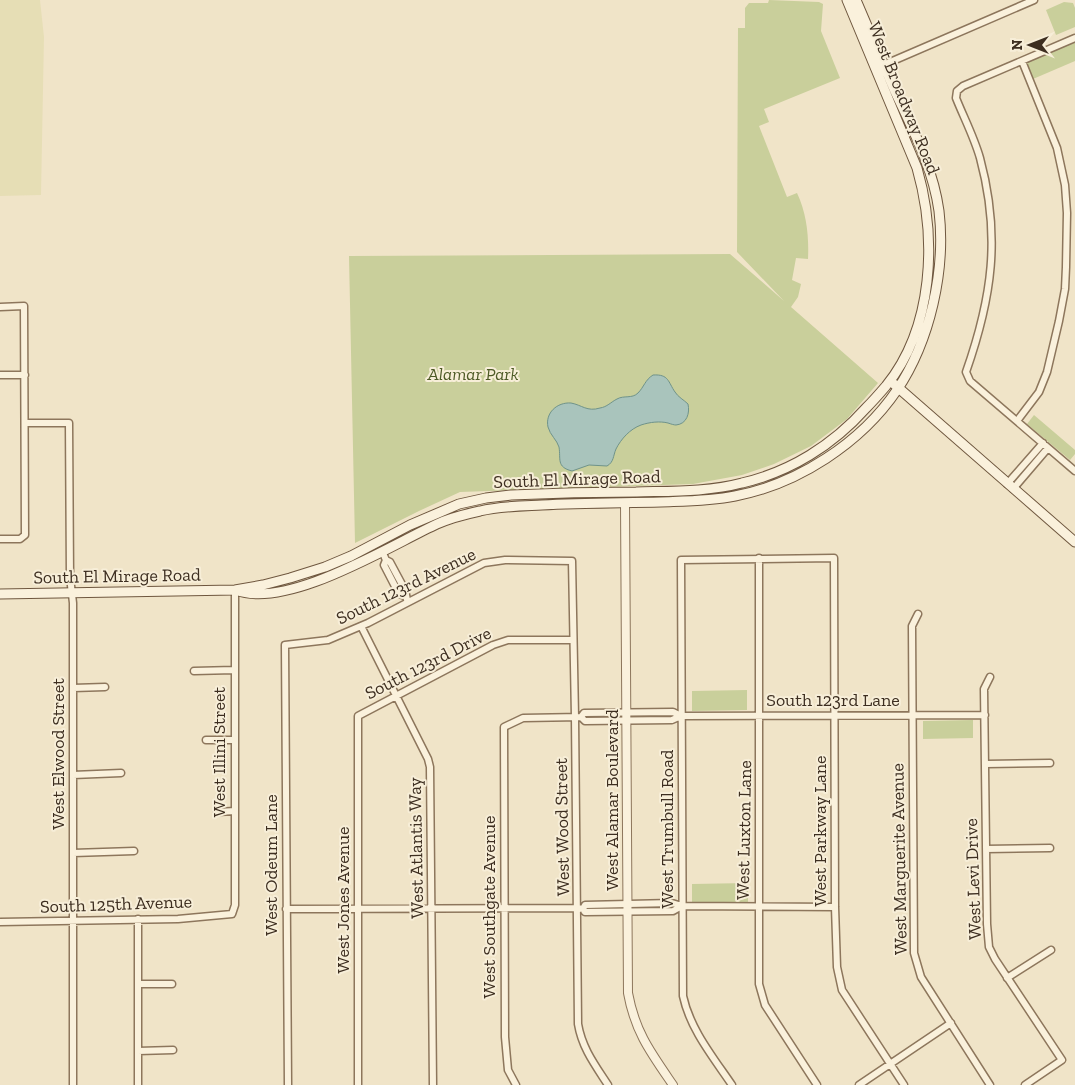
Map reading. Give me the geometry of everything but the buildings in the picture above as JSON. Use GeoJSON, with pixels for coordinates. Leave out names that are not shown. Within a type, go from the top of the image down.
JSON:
{"type":"FeatureCollection","features":[{"type":"Feature","properties":{"kind":"main road","name":"West Broadway Road"},"geometry":{"type":"LineString","coordinates":[[847,0],[920,144],[931,175],[939,210],[939,271],[936,297],[927,327],[913,361],[898,388]]}},
{"type":"Feature","properties":{"kind":"main road","name":"West Broadway Road"},"geometry":{"type":"LineString","coordinates":[[856,0],[917,168],[925,195],[928,220],[928,269],[919,321],[907,352],[890,381]]}},
{"type":"Feature","properties":{"kind":"main road"},"geometry":{"type":"LineString","coordinates":[[890,381],[1075,542]]}},
{"type":"Feature","properties":{"kind":"main road","name":"South El Mirage Road"},"geometry":{"type":"LineString","coordinates":[[0,594],[234,590],[290,578],[325,567],[435,514],[459,504],[486,498],[511,495],[720,488],[742,483],[772,474],[799,462],[822,448],[853,422],[890,381]]}},
{"type":"Feature","properties":{"kind":"main road","name":"South El Mirage Road"},"geometry":{"type":"LineString","coordinates":[[234,590],[246,594],[259,594],[289,590],[311,584],[440,523],[480,511],[507,507],[709,501],[752,492],[804,472],[826,458],[860,432],[898,388]]}},
{"type":"Feature","properties":{"kind":"street"},"geometry":{"type":"LineString","coordinates":[[880,66],[1034,0]]}},
{"type":"Feature","properties":{"kind":"street"},"geometry":{"type":"LineString","coordinates":[[1075,38],[963,86],[957,91],[956,98],[979,157],[987,186],[991,220],[990,286],[982,324],[966,372],[970,381],[1075,471]]}},
{"type":"Feature","properties":{"kind":"street"},"geometry":{"type":"LineString","coordinates":[[1017,421],[1039,392],[1047,372],[1065,289],[1067,246],[1067,213],[1057,148],[1022,61]]}},
{"type":"Feature","properties":{"kind":"street"},"geometry":{"type":"LineString","coordinates":[[1067,246],[1075,246]]}},
{"type":"Feature","properties":{"kind":"street"},"geometry":{"type":"LineString","coordinates":[[0,307],[24,306],[25,374],[24,537],[20,539],[0,539]]}},
{"type":"Feature","properties":{"kind":"street"},"geometry":{"type":"LineString","coordinates":[[0,375],[25,374]]}},
{"type":"Feature","properties":{"kind":"street","name":"West Elwood Street"},"geometry":{"type":"LineString","coordinates":[[25,423],[68,423],[71,593],[73,603],[73,1085]]}},
{"type":"Feature","properties":{"kind":"street"},"geometry":{"type":"LineString","coordinates":[[1010,486],[1046,445]]}},
{"type":"Feature","properties":{"kind":"street","name":"West Alamar Boulevard"},"geometry":{"type":"LineString","coordinates":[[625,503],[628,993],[631,1011],[643,1041],[673,1085]]}},
{"type":"Feature","properties":{"kind":"street"},"geometry":{"type":"LineString","coordinates":[[382,551],[386,560],[384,565],[399,594],[407,599]]}},
{"type":"Feature","properties":{"kind":"street","name":"West Parkway Lane"},"geometry":{"type":"LineString","coordinates":[[759,558],[834,558],[837,967],[842,990],[904,1085]]}},
{"type":"Feature","properties":{"kind":"street","name":"West Trumbull Road"},"geometry":{"type":"LineString","coordinates":[[732,1085],[692,1024],[686,1008],[682,984],[681,560],[759,558]]}},
{"type":"Feature","properties":{"kind":"street","name":"West Luxton Lane"},"geometry":{"type":"LineString","coordinates":[[759,558],[759,984],[766,1006],[817,1085]]}},
{"type":"Feature","properties":{"kind":"street","name":"South 123rd Avenue"},"geometry":{"type":"LineString","coordinates":[[284,645],[328,640],[362,626],[407,599],[484,562],[505,560],[572,561]]}},
{"type":"Feature","properties":{"kind":"street","name":"West Wood Street"},"geometry":{"type":"LineString","coordinates":[[572,561],[578,717],[580,909],[578,1024],[581,1039],[587,1053],[608,1085]]}},
{"type":"Feature","properties":{"kind":"street","name":"West Illini Street"},"geometry":{"type":"LineString","coordinates":[[232,914],[235,906],[234,590]]}},
{"type":"Feature","properties":{"kind":"street","name":"West Marguerite Avenue"},"geometry":{"type":"LineString","coordinates":[[918,614],[912,626],[914,953],[921,977],[990,1085]]}},
{"type":"Feature","properties":{"kind":"street","name":"West Atlantis Way"},"geometry":{"type":"LineString","coordinates":[[362,626],[428,759],[430,767],[433,1085]]}},
{"type":"Feature","properties":{"kind":"street","name":"South 123rd Drive"},"geometry":{"type":"LineString","coordinates":[[358,716],[493,645],[508,640],[574,640]]}},
{"type":"Feature","properties":{"kind":"street","name":"West Odeum Lane"},"geometry":{"type":"LineString","coordinates":[[284,645],[288,1085]]}},
{"type":"Feature","properties":{"kind":"street"},"geometry":{"type":"LineString","coordinates":[[194,670],[234,670]]}},
{"type":"Feature","properties":{"kind":"street","name":"West Levi Drive"},"geometry":{"type":"LineString","coordinates":[[990,677],[984,689],[987,936],[989,947],[994,959],[1062,1060],[1025,1085]]}},
{"type":"Feature","properties":{"kind":"street"},"geometry":{"type":"LineString","coordinates":[[73,688],[105,687]]}},
{"type":"Feature","properties":{"kind":"street","name":"South 123rd Lane"},"geometry":{"type":"LineString","coordinates":[[504,726],[523,718],[578,717],[584,713],[627,716],[673,712],[682,716],[985,715]]}},
{"type":"Feature","properties":{"kind":"street","name":"West Jones Avenue"},"geometry":{"type":"LineString","coordinates":[[358,716],[358,1085]]}},
{"type":"Feature","properties":{"kind":"street","name":"West Southgate Avenue"},"geometry":{"type":"LineString","coordinates":[[504,726],[505,1037],[508,1070],[516,1085]]}},
{"type":"Feature","properties":{"kind":"street"},"geometry":{"type":"LineString","coordinates":[[206,740],[234,740]]}},
{"type":"Feature","properties":{"kind":"street"},"geometry":{"type":"LineString","coordinates":[[986,764],[1050,763]]}},
{"type":"Feature","properties":{"kind":"street"},"geometry":{"type":"LineString","coordinates":[[73,775],[121,773]]}},
{"type":"Feature","properties":{"kind":"street"},"geometry":{"type":"LineString","coordinates":[[217,812],[235,811]]}},
{"type":"Feature","properties":{"kind":"street"},"geometry":{"type":"LineString","coordinates":[[986,849],[1050,848]]}},
{"type":"Feature","properties":{"kind":"street"},"geometry":{"type":"LineString","coordinates":[[73,853],[134,851]]}},
{"type":"Feature","properties":{"kind":"street"},"geometry":{"type":"LineString","coordinates":[[286,909],[580,909],[585,905],[627,908],[672,903],[682,906],[836,907]]}},
{"type":"Feature","properties":{"kind":"street","name":"South 125th Avenue"},"geometry":{"type":"LineString","coordinates":[[0,922],[178,919],[189,916],[232,914]]}},
{"type":"Feature","properties":{"kind":"street"},"geometry":{"type":"LineString","coordinates":[[138,919],[138,1085]]}},
{"type":"Feature","properties":{"kind":"street"},"geometry":{"type":"LineString","coordinates":[[1007,978],[1051,950]]}},
{"type":"Feature","properties":{"kind":"street"},"geometry":{"type":"LineString","coordinates":[[138,984],[172,984]]}},
{"type":"Feature","properties":{"kind":"street"},"geometry":{"type":"LineString","coordinates":[[859,1085],[951,1023]]}},
{"type":"Feature","properties":{"kind":"street"},"geometry":{"type":"LineString","coordinates":[[138,1051],[173,1050]]}},
{"type":"Feature","properties":{"kind":"shaded area"},"geometry":{"type":"Polygon","coordinates":[[[0,0],[40,0],[44,37],[41,195],[0,196],[0,0]]]}},
{"type":"Feature","properties":{"kind":"green space","name":"Alamar Park"},"geometry":{"type":"Polygon","coordinates":[[[769,0],[819,2],[823,4],[821,31],[840,78],[764,109],[769,122],[759,126],[787,197],[797,193],[807,226],[808,259],[796,258],[792,280],[801,284],[798,297],[791,307],[878,383],[847,419],[811,446],[774,464],[742,475],[693,484],[460,492],[355,543],[349,256],[730,254],[784,301],[737,252],[738,28],[745,28],[745,8],[749,3],[768,3],[769,0]]]}},
{"type":"Feature","properties":{"kind":"green space"},"geometry":{"type":"Polygon","coordinates":[[[1064,2],[1073,3],[1075,8],[1075,27],[1056,35],[1046,10],[1064,2]]]}},
{"type":"Feature","properties":{"kind":"green space"},"geometry":{"type":"Polygon","coordinates":[[[1075,42],[1075,61],[1033,79],[1026,63],[1075,42]]]}},
{"type":"Feature","properties":{"kind":"green space"},"geometry":{"type":"Polygon","coordinates":[[[1034,415],[1075,450],[1075,454],[1070,460],[1027,424],[1034,415]]]}},
{"type":"Feature","properties":{"kind":"green space"},"geometry":{"type":"Polygon","coordinates":[[[747,690],[747,710],[692,711],[692,691],[747,690]]]}},
{"type":"Feature","properties":{"kind":"green space"},"geometry":{"type":"Polygon","coordinates":[[[973,720],[973,738],[923,739],[923,721],[973,720]]]}},
{"type":"Feature","properties":{"kind":"green space"},"geometry":{"type":"Polygon","coordinates":[[[748,883],[748,902],[692,903],[692,884],[748,883]]]}},
{"type":"Feature","properties":{"kind":"water"},"geometry":{"type":"Polygon","coordinates":[[[653,375],[665,377],[676,394],[688,404],[689,411],[683,423],[676,425],[658,422],[637,427],[620,442],[612,461],[607,466],[589,465],[572,471],[561,465],[558,444],[548,427],[548,417],[553,409],[566,403],[592,409],[607,406],[620,398],[636,395],[653,375]]]}}]}
